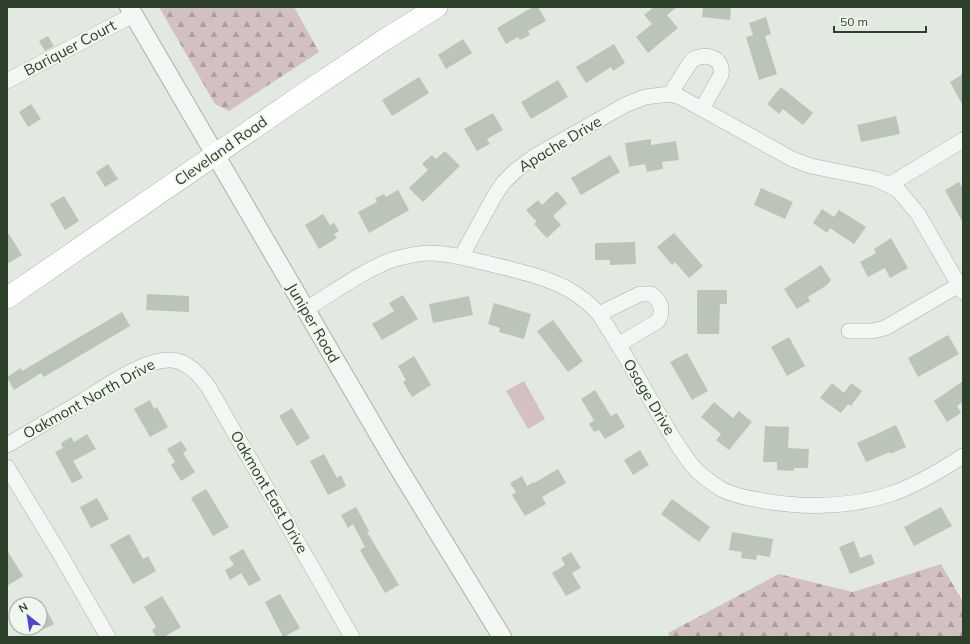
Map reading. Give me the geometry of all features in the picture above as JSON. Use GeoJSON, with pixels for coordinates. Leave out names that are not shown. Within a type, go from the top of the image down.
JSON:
{"type":"FeatureCollection","features":[{"type":"Feature","properties":{"kind":"main road","name":"Cleveland Road"},"geometry":{"type":"LineString","coordinates":[[9,293],[378,44],[437,7]]}},
{"type":"Feature","properties":{"kind":"street","name":"Juniper Road"},"geometry":{"type":"LineString","coordinates":[[131,11],[393,459],[502,637]]}},
{"type":"Feature","properties":{"kind":"street","name":"Bariquer Court"},"geometry":{"type":"LineString","coordinates":[[7,81],[131,11]]}},
{"type":"Feature","properties":{"kind":"street"},"geometry":{"type":"LineString","coordinates":[[670,94],[692,60],[697,56],[704,55],[718,60],[721,64],[721,75],[702,108]]}},
{"type":"Feature","properties":{"kind":"street","name":"Apache Drive"},"geometry":{"type":"LineString","coordinates":[[462,257],[495,196],[515,170],[535,156],[625,105],[645,97],[670,94],[680,97],[702,108],[792,159],[824,169],[875,179],[899,191],[918,214],[961,288]]}},
{"type":"Feature","properties":{"kind":"street"},"geometry":{"type":"LineString","coordinates":[[889,185],[963,140]]}},
{"type":"Feature","properties":{"kind":"street"},"geometry":{"type":"LineString","coordinates":[[305,310],[369,271],[395,259],[415,254],[431,253],[462,257]]}},
{"type":"Feature","properties":{"kind":"street","name":"Osage Drive"},"geometry":{"type":"LineString","coordinates":[[462,257],[552,281],[583,298],[599,314],[682,451],[698,471],[722,490],[747,498],[779,504],[820,506],[849,504],[892,494],[961,463]]}},
{"type":"Feature","properties":{"kind":"street"},"geometry":{"type":"LineString","coordinates":[[849,331],[872,331],[885,328],[961,288]]}},
{"type":"Feature","properties":{"kind":"street"},"geometry":{"type":"LineString","coordinates":[[599,314],[640,294],[651,294],[659,301],[661,306],[661,315],[658,321],[618,345]]}},
{"type":"Feature","properties":{"kind":"street","name":"Oakmont North Drive"},"geometry":{"type":"LineString","coordinates":[[7,445],[133,371],[160,360],[172,360]]}},
{"type":"Feature","properties":{"kind":"street","name":"Oakmont East Drive"},"geometry":{"type":"LineString","coordinates":[[172,360],[193,369],[209,388],[352,637]]}},
{"type":"Feature","properties":{"kind":"street"},"geometry":{"type":"LineString","coordinates":[[7,467],[108,637]]}},
{"type":"Feature","properties":{"kind":"green space"},"geometry":{"type":"Polygon","coordinates":[[[159,7],[294,7],[319,52],[229,111],[215,104],[159,7]]]}},
{"type":"Feature","properties":{"kind":"green space"},"geometry":{"type":"Polygon","coordinates":[[[524,381],[545,419],[528,429],[506,391],[524,381]]]}},
{"type":"Feature","properties":{"kind":"green space"},"geometry":{"type":"Polygon","coordinates":[[[941,564],[963,602],[963,637],[670,637],[668,633],[779,574],[853,592],[941,564]]]}},
{"type":"Feature","properties":{"kind":"building"},"geometry":{"type":"Polygon","coordinates":[[[533,7],[538,7],[546,21],[528,31],[530,35],[520,40],[518,37],[506,44],[497,28],[533,7]]]}},
{"type":"Feature","properties":{"kind":"building"},"geometry":{"type":"Polygon","coordinates":[[[654,7],[677,7],[667,15],[678,28],[648,53],[636,37],[652,24],[644,15],[654,7]]]}},
{"type":"Feature","properties":{"kind":"building"},"geometry":{"type":"Polygon","coordinates":[[[703,7],[731,7],[730,20],[702,17],[703,7]]]}},
{"type":"Feature","properties":{"kind":"building"},"geometry":{"type":"Polygon","coordinates":[[[766,17],[771,34],[765,36],[777,74],[759,80],[746,37],[753,35],[749,23],[766,17]]]}},
{"type":"Feature","properties":{"kind":"building"},"geometry":{"type":"Polygon","coordinates":[[[48,36],[54,46],[45,51],[39,41],[48,36]]]}},
{"type":"Feature","properties":{"kind":"building"},"geometry":{"type":"Polygon","coordinates":[[[463,39],[472,53],[446,69],[438,55],[463,39]]]}},
{"type":"Feature","properties":{"kind":"building"},"geometry":{"type":"Polygon","coordinates":[[[614,44],[625,63],[613,71],[611,67],[586,83],[576,67],[614,44]]]}},
{"type":"Feature","properties":{"kind":"building"},"geometry":{"type":"Polygon","coordinates":[[[963,74],[963,106],[950,82],[963,74]]]}},
{"type":"Feature","properties":{"kind":"building"},"geometry":{"type":"Polygon","coordinates":[[[419,77],[429,93],[392,116],[382,100],[419,77]]]}},
{"type":"Feature","properties":{"kind":"building"},"geometry":{"type":"Polygon","coordinates":[[[558,80],[568,97],[531,119],[521,102],[558,80]]]}},
{"type":"Feature","properties":{"kind":"building"},"geometry":{"type":"Polygon","coordinates":[[[781,87],[813,113],[803,125],[783,109],[779,114],[767,104],[781,87]]]}},
{"type":"Feature","properties":{"kind":"building"},"geometry":{"type":"Polygon","coordinates":[[[31,104],[41,119],[28,127],[19,112],[31,104]]]}},
{"type":"Feature","properties":{"kind":"building"},"geometry":{"type":"Polygon","coordinates":[[[493,113],[503,130],[487,139],[490,144],[477,151],[464,129],[493,113]]]}},
{"type":"Feature","properties":{"kind":"building"},"geometry":{"type":"Polygon","coordinates":[[[896,116],[900,134],[861,142],[857,125],[896,116]]]}},
{"type":"Feature","properties":{"kind":"building"},"geometry":{"type":"Polygon","coordinates":[[[651,139],[651,145],[676,141],[679,160],[662,162],[663,169],[647,172],[645,164],[629,167],[625,143],[651,139]]]}},
{"type":"Feature","properties":{"kind":"building"},"geometry":{"type":"Polygon","coordinates":[[[445,151],[460,166],[423,202],[409,188],[428,170],[422,164],[432,155],[436,159],[445,151]]]}},
{"type":"Feature","properties":{"kind":"building"},"geometry":{"type":"Polygon","coordinates":[[[610,155],[620,172],[581,195],[571,178],[610,155]]]}},
{"type":"Feature","properties":{"kind":"building"},"geometry":{"type":"Polygon","coordinates":[[[108,164],[118,179],[105,187],[96,172],[108,164]]]}},
{"type":"Feature","properties":{"kind":"building"},"geometry":{"type":"Polygon","coordinates":[[[959,182],[963,189],[963,223],[945,190],[959,182]]]}},
{"type":"Feature","properties":{"kind":"building"},"geometry":{"type":"Polygon","coordinates":[[[761,188],[793,202],[785,219],[754,205],[761,188]]]}},
{"type":"Feature","properties":{"kind":"building"},"geometry":{"type":"Polygon","coordinates":[[[398,190],[409,210],[369,233],[358,212],[377,202],[375,198],[384,194],[386,197],[398,190]]]}},
{"type":"Feature","properties":{"kind":"building"},"geometry":{"type":"Polygon","coordinates":[[[557,191],[567,203],[553,216],[561,225],[547,238],[534,224],[537,222],[526,210],[538,200],[542,205],[557,191]]]}},
{"type":"Feature","properties":{"kind":"building"},"geometry":{"type":"Polygon","coordinates":[[[64,196],[79,221],[65,230],[50,204],[64,196]]]}},
{"type":"Feature","properties":{"kind":"building"},"geometry":{"type":"Polygon","coordinates":[[[822,209],[834,217],[839,210],[866,227],[854,244],[830,228],[827,233],[813,223],[822,209]]]}},
{"type":"Feature","properties":{"kind":"building"},"geometry":{"type":"Polygon","coordinates":[[[323,214],[330,225],[334,223],[339,231],[334,234],[337,238],[319,249],[305,225],[323,214]]]}},
{"type":"Feature","properties":{"kind":"building"},"geometry":{"type":"Polygon","coordinates":[[[7,231],[22,255],[7,264],[7,231]]]}},
{"type":"Feature","properties":{"kind":"building"},"geometry":{"type":"Polygon","coordinates":[[[674,233],[703,266],[689,278],[675,262],[672,265],[657,247],[674,233]]]}},
{"type":"Feature","properties":{"kind":"building"},"geometry":{"type":"Polygon","coordinates":[[[891,238],[908,268],[890,278],[885,268],[868,277],[860,262],[876,253],[874,249],[891,238]]]}},
{"type":"Feature","properties":{"kind":"building"},"geometry":{"type":"Polygon","coordinates":[[[635,242],[636,264],[610,265],[610,260],[595,260],[595,243],[635,242]]]}},
{"type":"Feature","properties":{"kind":"building"},"geometry":{"type":"Polygon","coordinates":[[[821,265],[831,280],[827,285],[808,297],[810,301],[797,309],[784,289],[821,265]]]}},
{"type":"Feature","properties":{"kind":"building"},"geometry":{"type":"Polygon","coordinates":[[[697,290],[727,290],[727,304],[720,304],[719,334],[697,334],[697,290]]]}},
{"type":"Feature","properties":{"kind":"building"},"geometry":{"type":"Polygon","coordinates":[[[147,294],[189,296],[189,312],[146,310],[147,294]]]}},
{"type":"Feature","properties":{"kind":"building"},"geometry":{"type":"Polygon","coordinates":[[[403,295],[418,319],[382,340],[372,324],[394,311],[389,303],[403,295]]]}},
{"type":"Feature","properties":{"kind":"building"},"geometry":{"type":"Polygon","coordinates":[[[469,296],[473,315],[433,323],[429,304],[469,296]]]}},
{"type":"Feature","properties":{"kind":"building"},"geometry":{"type":"Polygon","coordinates":[[[494,303],[531,314],[524,339],[499,332],[500,328],[488,324],[494,303]]]}},
{"type":"Feature","properties":{"kind":"building"},"geometry":{"type":"Polygon","coordinates":[[[122,312],[130,326],[44,377],[41,373],[14,390],[7,377],[21,368],[22,371],[122,312]]]}},
{"type":"Feature","properties":{"kind":"building"},"geometry":{"type":"Polygon","coordinates":[[[553,320],[583,361],[568,372],[537,331],[553,320]]]}},
{"type":"Feature","properties":{"kind":"building"},"geometry":{"type":"Polygon","coordinates":[[[948,335],[959,354],[918,377],[908,358],[948,335]]]}},
{"type":"Feature","properties":{"kind":"building"},"geometry":{"type":"Polygon","coordinates":[[[789,337],[805,366],[787,376],[771,347],[789,337]]]}},
{"type":"Feature","properties":{"kind":"building"},"geometry":{"type":"Polygon","coordinates":[[[687,353],[708,391],[692,400],[670,362],[687,353]]]}},
{"type":"Feature","properties":{"kind":"building"},"geometry":{"type":"Polygon","coordinates":[[[414,356],[431,385],[412,397],[403,382],[406,380],[398,366],[414,356]]]}},
{"type":"Feature","properties":{"kind":"building"},"geometry":{"type":"Polygon","coordinates":[[[963,381],[963,402],[957,406],[961,413],[947,422],[934,401],[963,381]]]}},
{"type":"Feature","properties":{"kind":"building"},"geometry":{"type":"Polygon","coordinates":[[[832,383],[844,393],[851,383],[862,391],[851,406],[848,404],[841,413],[820,398],[832,383]]]}},
{"type":"Feature","properties":{"kind":"building"},"geometry":{"type":"Polygon","coordinates":[[[595,390],[611,416],[617,413],[625,427],[605,439],[599,430],[594,432],[589,424],[594,420],[581,399],[595,390]]]}},
{"type":"Feature","properties":{"kind":"building"},"geometry":{"type":"Polygon","coordinates":[[[150,400],[154,409],[157,407],[168,427],[150,437],[134,409],[150,400]]]}},
{"type":"Feature","properties":{"kind":"building"},"geometry":{"type":"Polygon","coordinates":[[[714,402],[733,418],[739,411],[752,422],[729,450],[716,440],[721,434],[701,417],[714,402]]]}},
{"type":"Feature","properties":{"kind":"building"},"geometry":{"type":"Polygon","coordinates":[[[292,408],[310,438],[297,446],[279,416],[292,408]]]}},
{"type":"Feature","properties":{"kind":"building"},"geometry":{"type":"Polygon","coordinates":[[[896,425],[906,447],[866,462],[857,443],[896,425]]]}},
{"type":"Feature","properties":{"kind":"building"},"geometry":{"type":"Polygon","coordinates":[[[765,426],[789,427],[788,448],[809,449],[808,468],[794,468],[794,471],[777,470],[777,462],[763,462],[765,426]]]}},
{"type":"Feature","properties":{"kind":"building"},"geometry":{"type":"Polygon","coordinates":[[[87,434],[96,449],[73,461],[83,478],[72,483],[55,452],[63,448],[61,443],[71,437],[74,442],[87,434]]]}},
{"type":"Feature","properties":{"kind":"building"},"geometry":{"type":"Polygon","coordinates":[[[181,441],[187,450],[183,453],[195,472],[181,481],[171,465],[175,462],[167,449],[181,441]]]}},
{"type":"Feature","properties":{"kind":"building"},"geometry":{"type":"Polygon","coordinates":[[[640,450],[649,465],[633,475],[624,460],[640,450]]]}},
{"type":"Feature","properties":{"kind":"building"},"geometry":{"type":"Polygon","coordinates":[[[324,454],[337,478],[341,475],[346,486],[328,495],[310,461],[324,454]]]}},
{"type":"Feature","properties":{"kind":"building"},"geometry":{"type":"Polygon","coordinates":[[[558,469],[566,483],[542,497],[546,504],[525,516],[512,495],[516,492],[510,483],[522,476],[527,486],[558,469]]]}},
{"type":"Feature","properties":{"kind":"building"},"geometry":{"type":"Polygon","coordinates":[[[206,489],[229,527],[213,536],[191,498],[206,489]]]}},
{"type":"Feature","properties":{"kind":"building"},"geometry":{"type":"Polygon","coordinates":[[[97,498],[109,519],[91,528],[80,507],[97,498]]]}},
{"type":"Feature","properties":{"kind":"building"},"geometry":{"type":"Polygon","coordinates":[[[672,499],[710,527],[699,542],[661,514],[672,499]]]}},
{"type":"Feature","properties":{"kind":"building"},"geometry":{"type":"Polygon","coordinates":[[[356,507],[369,531],[367,532],[399,585],[385,593],[360,550],[365,547],[353,524],[348,528],[341,515],[356,507]]]}},
{"type":"Feature","properties":{"kind":"building"},"geometry":{"type":"Polygon","coordinates":[[[941,507],[952,526],[914,546],[904,527],[941,507]]]}},
{"type":"Feature","properties":{"kind":"building"},"geometry":{"type":"Polygon","coordinates":[[[732,532],[773,539],[770,557],[757,555],[756,560],[741,558],[742,552],[729,550],[732,532]]]}},
{"type":"Feature","properties":{"kind":"building"},"geometry":{"type":"Polygon","coordinates":[[[129,534],[143,559],[148,556],[156,571],[133,584],[110,545],[129,534]]]}},
{"type":"Feature","properties":{"kind":"building"},"geometry":{"type":"Polygon","coordinates":[[[854,541],[860,558],[871,554],[875,564],[850,574],[839,547],[854,541]]]}},
{"type":"Feature","properties":{"kind":"building"},"geometry":{"type":"Polygon","coordinates":[[[243,549],[261,580],[249,586],[241,573],[230,580],[225,570],[234,565],[229,557],[243,549]]]}},
{"type":"Feature","properties":{"kind":"building"},"geometry":{"type":"Polygon","coordinates":[[[7,550],[23,576],[7,586],[7,550]]]}},
{"type":"Feature","properties":{"kind":"building"},"geometry":{"type":"Polygon","coordinates":[[[571,552],[581,568],[572,573],[581,588],[566,596],[552,573],[565,565],[561,558],[571,552]]]}},
{"type":"Feature","properties":{"kind":"building"},"geometry":{"type":"Polygon","coordinates":[[[280,594],[300,628],[284,637],[265,602],[280,594]]]}},
{"type":"Feature","properties":{"kind":"building"},"geometry":{"type":"Polygon","coordinates":[[[162,596],[181,627],[164,637],[156,637],[152,630],[156,627],[144,607],[162,596]]]}},
{"type":"Feature","properties":{"kind":"building"},"geometry":{"type":"Polygon","coordinates":[[[48,613],[54,624],[48,627],[48,613]]]}}]}
